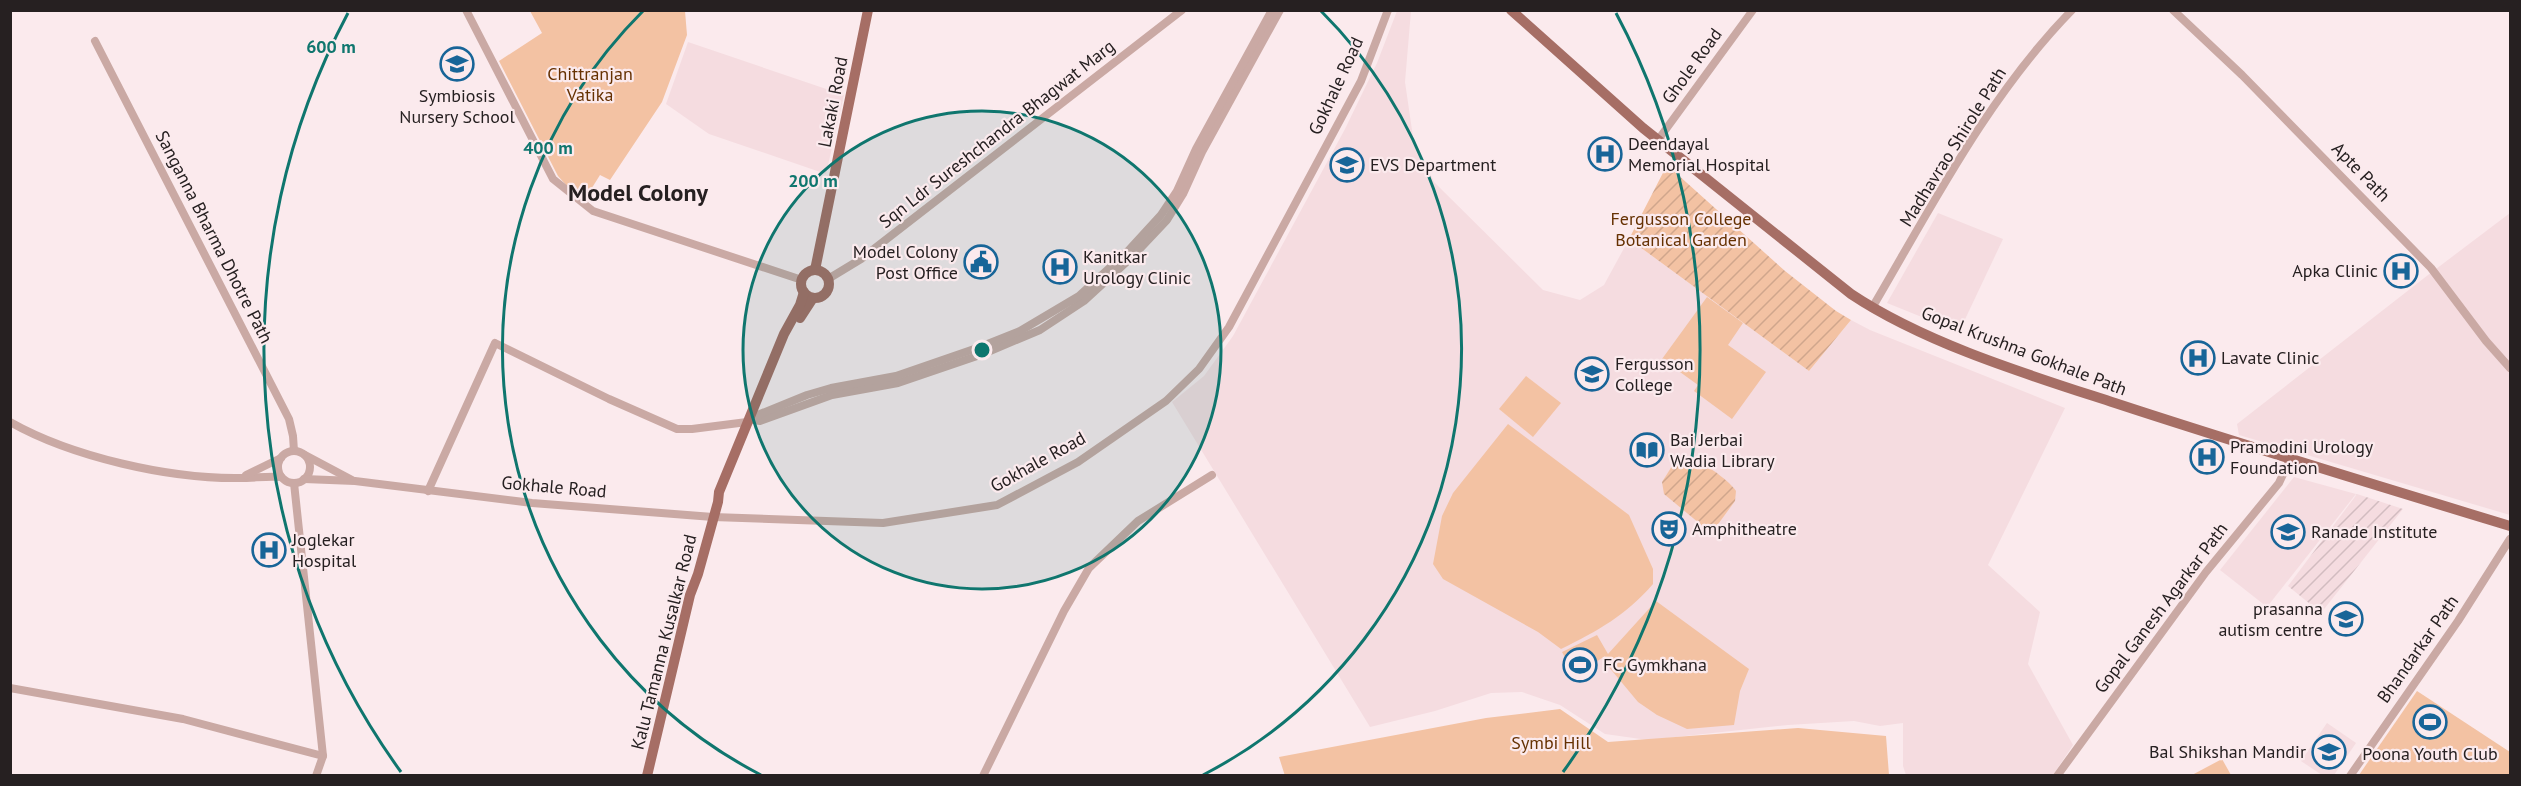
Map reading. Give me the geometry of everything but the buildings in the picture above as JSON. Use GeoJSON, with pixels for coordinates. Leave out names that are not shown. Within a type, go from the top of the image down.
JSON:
{"type":"FeatureCollection","features":[{"type":"Feature","properties":{"kind":"main road","name":"Lakaki Road"},"geometry":{"type":"LineString","coordinates":[[815,270],[868,10]]}},
{"type":"Feature","properties":{"kind":"main road","name":"Gopal Krushna Gokhale Path"},"geometry":{"type":"LineString","coordinates":[[1511,10],[1659,140],[1851,294],[1872,308],[1970,352],[2053,383],[2290,459],[2511,526]]}},
{"type":"Feature","properties":{"kind":"main road"},"geometry":{"type":"LineString","coordinates":[[713,516],[718,502],[725,494],[750,421],[808,295],[802,280],[808,272],[815,270],[823,273],[828,279],[826,292],[820,297],[808,295]]}},
{"type":"Feature","properties":{"kind":"main road","name":"Kalu Tamanna Kusalkar Road"},"geometry":{"type":"LineString","coordinates":[[647,776],[690,594],[698,574],[713,516]]}},
{"type":"Feature","properties":{"kind":"street"},"geometry":{"type":"LineString","coordinates":[[466,10],[553,178],[563,189],[593,212],[802,280]]}},
{"type":"Feature","properties":{"kind":"street","name":"Sqn Ldr Sureshchandra Bhagwat Marg"},"geometry":{"type":"LineString","coordinates":[[828,279],[861,259],[1182,10]]}},
{"type":"Feature","properties":{"kind":"street"},"geometry":{"type":"LineString","coordinates":[[1112,270],[1161,215],[1177,190],[1196,149],[1272,10]]}},
{"type":"Feature","properties":{"kind":"street"},"geometry":{"type":"LineString","coordinates":[[428,490],[495,343],[609,399],[677,429],[692,429],[750,421],[760,414],[807,395],[831,388],[896,376],[1014,333],[1053,313],[1133,256],[1173,211],[1202,152],[1280,10]]}},
{"type":"Feature","properties":{"kind":"street","name":"Gokhale Road"},"geometry":{"type":"LineString","coordinates":[[304,479],[355,481],[532,503],[713,516],[891,523],[997,505],[1078,462],[1166,401],[1199,369],[1228,327],[1361,81],[1388,10]]}},
{"type":"Feature","properties":{"kind":"street","name":"Ghole Road"},"geometry":{"type":"LineString","coordinates":[[1659,140],[1753,10]]}},
{"type":"Feature","properties":{"kind":"street","name":"Madhavrao Shirole Path"},"geometry":{"type":"LineString","coordinates":[[1872,308],[1975,135],[2029,58],[2072,10]]}},
{"type":"Feature","properties":{"kind":"street","name":"Apte Path"},"geometry":{"type":"LineString","coordinates":[[2173,10],[2242,75],[2431,268],[2486,341],[2511,368]]}},
{"type":"Feature","properties":{"kind":"street","name":"Sanganna Bharma Dhotre Path"},"geometry":{"type":"LineString","coordinates":[[95,41],[289,420],[294,452]]}},
{"type":"Feature","properties":{"kind":"street"},"geometry":{"type":"LineString","coordinates":[[10,422],[37,437],[152,471],[240,478],[281,477],[294,483],[304,479],[310,470],[310,464],[304,455]]}},
{"type":"Feature","properties":{"kind":"street"},"geometry":{"type":"LineString","coordinates":[[240,478],[294,452],[355,481]]}},
{"type":"Feature","properties":{"kind":"street"},"geometry":{"type":"LineString","coordinates":[[281,458],[278,467],[281,477]]}},
{"type":"Feature","properties":{"kind":"street","name":"Gopal Ganesh Agarkar Path"},"geometry":{"type":"LineString","coordinates":[[2057,776],[2206,572],[2279,483],[2290,459]]}},
{"type":"Feature","properties":{"kind":"street"},"geometry":{"type":"LineString","coordinates":[[983,776],[1064,611],[1089,568],[1138,520],[1212,475]]}},
{"type":"Feature","properties":{"kind":"street"},"geometry":{"type":"LineString","coordinates":[[294,483],[323,756],[316,776]]}},
{"type":"Feature","properties":{"kind":"street","name":"Bhandarkar Path"},"geometry":{"type":"LineString","coordinates":[[2350,776],[2458,621],[2511,539]]}},
{"type":"Feature","properties":{"kind":"street"},"geometry":{"type":"LineString","coordinates":[[10,688],[183,719],[323,756]]}},
{"type":"Feature","properties":{"kind":"shaded area","name":"Fergusson College"},"geometry":{"type":"Polygon","coordinates":[[[1397,11],[1411,11],[1405,82],[1413,137],[1434,182],[1543,290],[1580,300],[1604,285],[1629,239],[1809,371],[1851,320],[1870,330],[2065,408],[1988,565],[2040,612],[2028,664],[2073,745],[2053,775],[1906,775],[1903,766],[1903,723],[1880,726],[1854,721],[1788,725],[1648,740],[1605,734],[1560,705],[1522,692],[1491,693],[1435,711],[1370,727],[1172,402],[1204,376],[1233,336],[1345,129],[1377,63],[1397,11]]]}},
{"type":"Feature","properties":{"kind":"shaded area"},"geometry":{"type":"Polygon","coordinates":[[[688,42],[844,95],[826,174],[709,134],[666,104],[688,42]]]}},
{"type":"Feature","properties":{"kind":"shaded area"},"geometry":{"type":"Polygon","coordinates":[[[1938,213],[2003,239],[1959,332],[1887,303],[1938,213]]]}},
{"type":"Feature","properties":{"kind":"shaded area"},"geometry":{"type":"Polygon","coordinates":[[[2510,213],[2510,515],[2239,435],[2237,424],[2510,213]]]}},
{"type":"Feature","properties":{"kind":"shaded area","name":"Ranade Institute"},"geometry":{"type":"Polygon","coordinates":[[[2294,477],[2356,494],[2267,607],[2220,570],[2294,477]]]}},
{"type":"Feature","properties":{"kind":"shaded area"},"geometry":{"type":"Polygon","coordinates":[[[2357,494],[2403,509],[2321,613],[2288,586],[2357,494]]]}},
{"type":"Feature","properties":{"kind":"shaded area","name":"Bal Shikshan Mandir"},"geometry":{"type":"Polygon","coordinates":[[[2327,723],[2356,743],[2334,775],[2322,775],[2301,761],[2327,723]]]}},
{"type":"Feature","properties":{"kind":"green space","name":"Chittranjan Vatika"},"geometry":{"type":"Polygon","coordinates":[[[530,11],[685,11],[687,35],[662,102],[610,180],[600,175],[585,199],[558,176],[499,61],[542,33],[530,11]]]}},
{"type":"Feature","properties":{"kind":"green space","name":"Fergusson College Botanical Garden"},"geometry":{"type":"Polygon","coordinates":[[[1667,165],[1785,271],[1851,320],[1809,371],[1629,239],[1667,165]]]}},
{"type":"Feature","properties":{"kind":"green space"},"geometry":{"type":"Polygon","coordinates":[[[1707,297],[1743,323],[1728,345],[1766,372],[1732,419],[1694,391],[1698,385],[1662,359],[1707,297]]]}},
{"type":"Feature","properties":{"kind":"green space"},"geometry":{"type":"Polygon","coordinates":[[[1526,376],[1561,403],[1533,437],[1499,409],[1526,376]]]}},
{"type":"Feature","properties":{"kind":"green space"},"geometry":{"type":"Polygon","coordinates":[[[1508,424],[1629,515],[1653,569],[1653,584],[1632,605],[1599,629],[1561,649],[1538,632],[1443,579],[1433,564],[1442,516],[1453,493],[1508,424]]]}},
{"type":"Feature","properties":{"kind":"green space"},"geometry":{"type":"Polygon","coordinates":[[[1685,457],[1712,470],[1736,491],[1735,501],[1716,527],[1705,528],[1664,494],[1662,482],[1674,463],[1685,457]]]}},
{"type":"Feature","properties":{"kind":"green space"},"geometry":{"type":"Polygon","coordinates":[[[1656,601],[1749,669],[1740,691],[1734,725],[1687,729],[1657,715],[1638,702],[1603,660],[1605,656],[1575,676],[1562,652],[1597,635],[1608,654],[1656,601]]]}},
{"type":"Feature","properties":{"kind":"green space","name":"Poona Youth Club"},"geometry":{"type":"Polygon","coordinates":[[[2417,691],[2510,752],[2510,775],[2359,775],[2417,691]]]}},
{"type":"Feature","properties":{"kind":"green space","name":"Symbi Hill"},"geometry":{"type":"Polygon","coordinates":[[[1560,709],[1608,742],[1798,728],[1886,736],[1889,775],[1285,776],[1279,757],[1486,718],[1560,709]]]}},
{"type":"Feature","properties":{"kind":"green space"},"geometry":{"type":"Polygon","coordinates":[[[2222,759],[2231,775],[2192,775],[2222,759]]]}},
{"type":"Feature","properties":{"kind":"place","name":"Symbiosis Nursery School"},"geometry":{"type":"Point","coordinates":[457,64]}},
{"type":"Feature","properties":{"kind":"place","name":"Deendayal Memorial Hospital"},"geometry":{"type":"Point","coordinates":[1605,154]}},
{"type":"Feature","properties":{"kind":"place","name":"EVS Department"},"geometry":{"type":"Point","coordinates":[1347,165]}},
{"type":"Feature","properties":{"kind":"place","name":"Model Colony Post Office"},"geometry":{"type":"Point","coordinates":[981,262]}},
{"type":"Feature","properties":{"kind":"place","name":"Kanitkar Urology Clinic"},"geometry":{"type":"Point","coordinates":[1060,267]}},
{"type":"Feature","properties":{"kind":"place","name":"Apka Clinic"},"geometry":{"type":"Point","coordinates":[2401,271]}},
{"type":"Feature","properties":{"kind":"place","name":"Lavate Clinic"},"geometry":{"type":"Point","coordinates":[2198,358]}},
{"type":"Feature","properties":{"kind":"place","name":"Fergusson College"},"geometry":{"type":"Point","coordinates":[1592,374]}},
{"type":"Feature","properties":{"kind":"place","name":"Bai Jerbai Wadia Library"},"geometry":{"type":"Point","coordinates":[1647,450]}},
{"type":"Feature","properties":{"kind":"place","name":"Pramodini Urology Foundation"},"geometry":{"type":"Point","coordinates":[2207,457]}},
{"type":"Feature","properties":{"kind":"place","name":"Amphitheatre"},"geometry":{"type":"Point","coordinates":[1669,529]}},
{"type":"Feature","properties":{"kind":"place","name":"Ranade Institute"},"geometry":{"type":"Point","coordinates":[2288,532]}},
{"type":"Feature","properties":{"kind":"place","name":"Joglekar Hospital"},"geometry":{"type":"Point","coordinates":[269,550]}},
{"type":"Feature","properties":{"kind":"place","name":"prasanna autism centre"},"geometry":{"type":"Point","coordinates":[2346,619]}},
{"type":"Feature","properties":{"kind":"place","name":"FC Gymkhana"},"geometry":{"type":"Point","coordinates":[1580,665]}},
{"type":"Feature","properties":{"kind":"place","name":"Poona Youth Club"},"geometry":{"type":"Point","coordinates":[2430,722]}},
{"type":"Feature","properties":{"kind":"place","name":"Bal Shikshan Mandir"},"geometry":{"type":"Point","coordinates":[2329,752]}},
{"type":"Feature","properties":{"kind":"district","name":"Model Colony"},"geometry":{"type":"Point","coordinates":[638,193]}}]}
